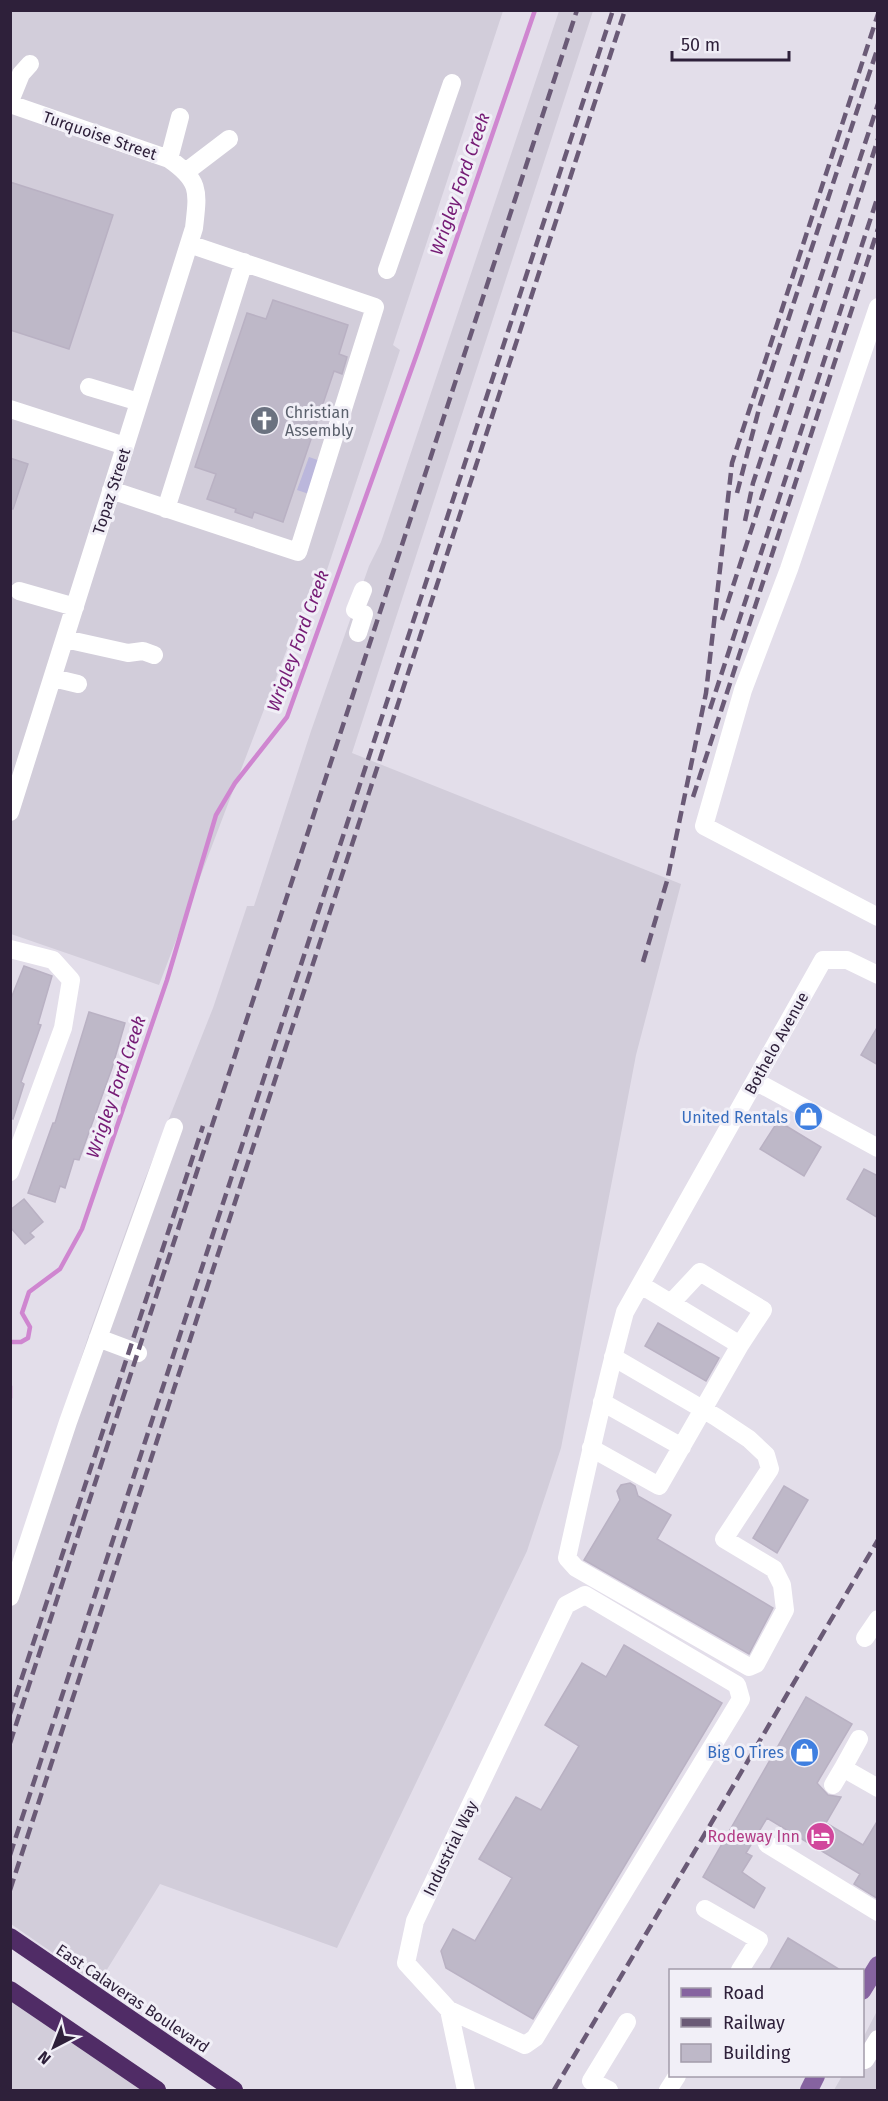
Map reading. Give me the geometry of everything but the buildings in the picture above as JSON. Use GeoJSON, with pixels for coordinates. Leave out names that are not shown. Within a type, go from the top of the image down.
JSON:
{"type":"FeatureCollection","features":[{"type":"Feature","properties":{"kind":"highway","name":"East Calaveras Boulevard"},"geometry":{"type":"LineString","coordinates":[[10,1938],[234,2091]]}},
{"type":"Feature","properties":{"kind":"highway"},"geometry":{"type":"LineString","coordinates":[[10,1990],[157,2091]]}},
{"type":"Feature","properties":{"kind":"main road"},"geometry":{"type":"LineString","coordinates":[[864,1988],[877,1968]]}},
{"type":"Feature","properties":{"kind":"main road"},"geometry":{"type":"LineString","coordinates":[[808,2091],[815,2077]]}},
{"type":"Feature","properties":{"kind":"street"},"geometry":{"type":"LineString","coordinates":[[10,103],[21,74],[30,64]]}},
{"type":"Feature","properties":{"kind":"street"},"geometry":{"type":"LineString","coordinates":[[387,270],[452,83]]}},
{"type":"Feature","properties":{"kind":"street","name":"Turquoise Street"},"geometry":{"type":"LineString","coordinates":[[10,103],[169,159],[187,171]]}},
{"type":"Feature","properties":{"kind":"street"},"geometry":{"type":"LineString","coordinates":[[169,159],[180,117]]}},
{"type":"Feature","properties":{"kind":"street"},"geometry":{"type":"LineString","coordinates":[[187,171],[229,139]]}},
{"type":"Feature","properties":{"kind":"street","name":"Topaz Street"},"geometry":{"type":"LineString","coordinates":[[10,812],[189,243],[197,201],[196,184],[187,171]]}},
{"type":"Feature","properties":{"kind":"street"},"geometry":{"type":"LineString","coordinates":[[111,490],[298,552],[375,307],[252,258],[189,243]]}},
{"type":"Feature","properties":{"kind":"street"},"geometry":{"type":"LineString","coordinates":[[166,508],[252,258]]}},
{"type":"Feature","properties":{"kind":"street"},"geometry":{"type":"LineString","coordinates":[[878,307],[792,558],[743,690],[704,826],[878,917]]}},
{"type":"Feature","properties":{"kind":"street"},"geometry":{"type":"LineString","coordinates":[[89,387],[139,402]]}},
{"type":"Feature","properties":{"kind":"street"},"geometry":{"type":"LineString","coordinates":[[10,409],[125,446]]}},
{"type":"Feature","properties":{"kind":"street"},"geometry":{"type":"LineString","coordinates":[[358,633],[364,614],[356,610],[363,590]]}},
{"type":"Feature","properties":{"kind":"street"},"geometry":{"type":"LineString","coordinates":[[19,591],[75,607]]}},
{"type":"Feature","properties":{"kind":"street"},"geometry":{"type":"LineString","coordinates":[[65,639],[128,653],[143,651],[154,655]]}},
{"type":"Feature","properties":{"kind":"street"},"geometry":{"type":"LineString","coordinates":[[53,678],[78,684]]}},
{"type":"Feature","properties":{"kind":"street"},"geometry":{"type":"LineString","coordinates":[[10,949],[53,960],[71,980],[63,1028],[10,1172]]}},
{"type":"Feature","properties":{"kind":"street","name":"Bothelo Avenue"},"geometry":{"type":"LineString","coordinates":[[703,1410],[758,1447],[766,1455],[770,1469],[724,1539],[774,1569],[782,1586],[785,1610],[756,1664],[749,1667],[576,1568],[567,1558],[591,1448],[625,1312],[823,960],[847,960],[878,975]]}},
{"type":"Feature","properties":{"kind":"street"},"geometry":{"type":"LineString","coordinates":[[755,1081],[878,1148]]}},
{"type":"Feature","properties":{"kind":"street"},"geometry":{"type":"LineString","coordinates":[[10,1597],[98,1338],[174,1126]]}},
{"type":"Feature","properties":{"kind":"street"},"geometry":{"type":"LineString","coordinates":[[591,1448],[659,1486],[740,1345],[763,1310],[700,1272],[671,1303]]}},
{"type":"Feature","properties":{"kind":"street"},"geometry":{"type":"LineString","coordinates":[[641,1285],[740,1345]]}},
{"type":"Feature","properties":{"kind":"street"},"geometry":{"type":"LineString","coordinates":[[98,1338],[138,1353]]}},
{"type":"Feature","properties":{"kind":"street"},"geometry":{"type":"LineString","coordinates":[[613,1357],[703,1410]]}},
{"type":"Feature","properties":{"kind":"street"},"geometry":{"type":"LineString","coordinates":[[602,1402],[682,1447]]}},
{"type":"Feature","properties":{"kind":"street","name":"Industrial Way"},"geometry":{"type":"LineString","coordinates":[[585,1595],[737,1685],[741,1700],[535,2038],[525,2045],[449,2010],[406,1963],[415,1921],[566,1605],[585,1595]]}},
{"type":"Feature","properties":{"kind":"street"},"geometry":{"type":"LineString","coordinates":[[865,1638],[878,1619]]}},
{"type":"Feature","properties":{"kind":"street"},"geometry":{"type":"LineString","coordinates":[[833,1785],[859,1739]]}},
{"type":"Feature","properties":{"kind":"street"},"geometry":{"type":"LineString","coordinates":[[843,1768],[878,1788]]}},
{"type":"Feature","properties":{"kind":"street"},"geometry":{"type":"LineString","coordinates":[[766,1844],[878,1912]]}},
{"type":"Feature","properties":{"kind":"street"},"geometry":{"type":"LineString","coordinates":[[705,1909],[759,1940],[741,1969]]}},
{"type":"Feature","properties":{"kind":"street"},"geometry":{"type":"LineString","coordinates":[[449,2010],[466,2091]]}},
{"type":"Feature","properties":{"kind":"street"},"geometry":{"type":"LineString","coordinates":[[609,2091],[591,2081],[627,2022]]}},
{"type":"Feature","properties":{"kind":"street"},"geometry":{"type":"LineString","coordinates":[[668,2091],[676,2077]]}},
{"type":"Feature","properties":{"kind":"shaded area"},"geometry":{"type":"Polygon","coordinates":[[[11,11],[503,11],[393,345],[400,350],[321,588],[311,586],[159,985],[11,934],[11,11]]]}},
{"type":"Feature","properties":{"kind":"shaded area"},"geometry":{"type":"Polygon","coordinates":[[[559,11],[593,11],[352,753],[681,884],[636,1055],[561,1448],[527,1551],[337,1948],[160,1884],[98,1984],[11,1924],[11,1574],[90,1331],[141,1189],[213,1008],[247,906],[254,906],[311,731],[369,566],[381,542],[559,11]]]}},
{"type":"Feature","properties":{"kind":"shaded area"},"geometry":{"type":"Polygon","coordinates":[[[309,457],[332,465],[330,482],[321,498],[297,490],[309,457]]]}},
{"type":"Feature","properties":{"kind":"shaded area"},"geometry":{"type":"Polygon","coordinates":[[[10,1990],[157,2090],[11,2090],[10,1990]]]}},
{"type":"Feature","properties":{"kind":"shaded area"},"geometry":{"type":"Polygon","coordinates":[[[877,2011],[877,2090],[834,2090],[841,2077],[864,2077],[864,2036],[877,2011]]]}},
{"type":"Feature","properties":{"kind":"waterway","name":"Wrigley Ford Creek"},"geometry":{"type":"LineString","coordinates":[[10,1342],[21,1342],[28,1338],[30,1327],[22,1313],[29,1292],[60,1269],[82,1229],[167,980],[216,815],[235,783],[287,717],[418,351],[535,10]]}},
{"type":"Feature","properties":{"kind":"waterway","name":"Wrigley Ford Creek"},"geometry":{"type":"LineString","coordinates":[[10,1386],[10,1398]]}},
{"type":"Feature","properties":{"kind":"railway"},"geometry":{"type":"LineString","coordinates":[[10,1743],[577,10]]}},
{"type":"Feature","properties":{"kind":"railway"},"geometry":{"type":"LineString","coordinates":[[10,1855],[613,10]]}},
{"type":"Feature","properties":{"kind":"railway"},"geometry":{"type":"LineString","coordinates":[[10,1890],[625,10]]}},
{"type":"Feature","properties":{"kind":"railway"},"geometry":{"type":"LineString","coordinates":[[643,962],[667,881],[706,693],[732,463],[878,14]]}},
{"type":"Feature","properties":{"kind":"railway"},"geometry":{"type":"LineString","coordinates":[[737,493],[760,405],[878,47]]}},
{"type":"Feature","properties":{"kind":"railway"},"geometry":{"type":"LineString","coordinates":[[745,521],[753,483],[878,104]]}},
{"type":"Feature","properties":{"kind":"railway"},"geometry":{"type":"LineString","coordinates":[[722,620],[878,139]]}},
{"type":"Feature","properties":{"kind":"railway"},"geometry":{"type":"LineString","coordinates":[[710,709],[878,196]]}},
{"type":"Feature","properties":{"kind":"railway"},"geometry":{"type":"LineString","coordinates":[[693,797],[878,229]]}},
{"type":"Feature","properties":{"kind":"railway"},"geometry":{"type":"LineString","coordinates":[[10,1714],[203,1126]]}},
{"type":"Feature","properties":{"kind":"railway"},"geometry":{"type":"LineString","coordinates":[[554,2090],[878,1540]]}},
{"type":"Feature","properties":{"kind":"place","name":"Christian Assembly"},"geometry":{"type":"Point","coordinates":[264,421]}},
{"type":"Feature","properties":{"kind":"place","name":"United Rentals"},"geometry":{"type":"Point","coordinates":[809,1117]}},
{"type":"Feature","properties":{"kind":"place","name":"Big O Tires"},"geometry":{"type":"Point","coordinates":[805,1752]}},
{"type":"Feature","properties":{"kind":"place","name":"Rodeway Inn"},"geometry":{"type":"Point","coordinates":[821,1836]}}]}
